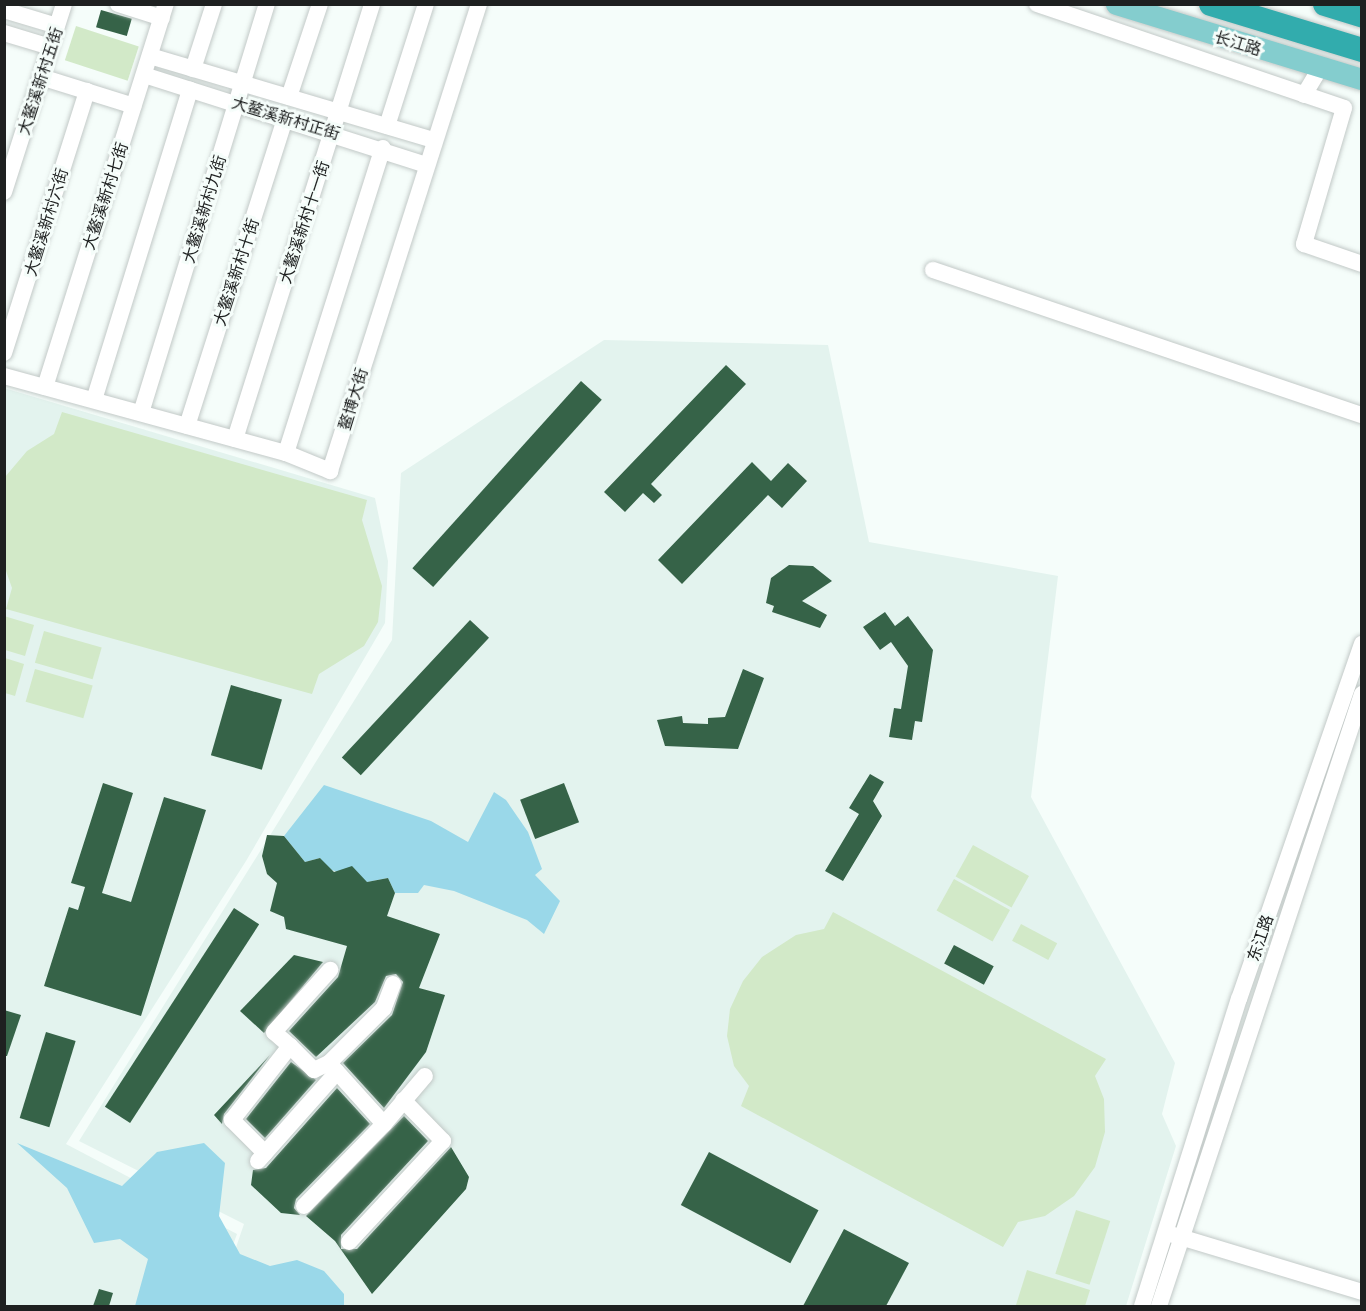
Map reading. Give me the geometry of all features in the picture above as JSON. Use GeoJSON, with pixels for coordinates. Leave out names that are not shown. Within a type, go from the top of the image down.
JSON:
{"type":"FeatureCollection","features":[{"type":"Feature","properties":{"kind":"highway","name":"长江路"},"geometry":{"type":"LineString","coordinates":[[1211,4],[1362,50]]}},
{"type":"Feature","properties":{"kind":"highway"},"geometry":{"type":"LineString","coordinates":[[1325,4],[1362,15]]}},
{"type":"Feature","properties":{"kind":"main road","name":"长江路"},"geometry":{"type":"LineString","coordinates":[[1116,4],[1362,79]]}},
{"type":"Feature","properties":{"kind":"street","name":"大鳌溪新村五街"},"geometry":{"type":"LineString","coordinates":[[4,192],[64,4]]}},
{"type":"Feature","properties":{"kind":"street"},"geometry":{"type":"LineString","coordinates":[[118,4],[164,11]]}},
{"type":"Feature","properties":{"kind":"street"},"geometry":{"type":"LineString","coordinates":[[193,69],[214,4]]}},
{"type":"Feature","properties":{"kind":"street","name":"大鳌溪新村九街"},"geometry":{"type":"LineString","coordinates":[[141,413],[267,4]]}},
{"type":"Feature","properties":{"kind":"street"},"geometry":{"type":"LineString","coordinates":[[289,97],[320,4]]}},
{"type":"Feature","properties":{"kind":"street","name":"大鳌溪新村十一街"},"geometry":{"type":"LineString","coordinates":[[235,439],[372,4]]}},
{"type":"Feature","properties":{"kind":"street"},"geometry":{"type":"LineString","coordinates":[[387,126],[426,4]]}},
{"type":"Feature","properties":{"kind":"street","name":"鳌博大街"},"geometry":{"type":"LineString","coordinates":[[4,376],[286,453],[330,471],[433,140],[479,4]]}},
{"type":"Feature","properties":{"kind":"street"},"geometry":{"type":"LineString","coordinates":[[1037,4],[1344,108],[1304,244],[1362,264]]}},
{"type":"Feature","properties":{"kind":"street"},"geometry":{"type":"LineString","coordinates":[[9,8],[57,26]]}},
{"type":"Feature","properties":{"kind":"street","name":"大鳌溪新村七街"},"geometry":{"type":"LineString","coordinates":[[45,387],[164,11]]}},
{"type":"Feature","properties":{"kind":"street"},"geometry":{"type":"LineString","coordinates":[[4,33],[51,47]]}},
{"type":"Feature","properties":{"kind":"street","name":"大鳌溪新村正街"},"geometry":{"type":"LineString","coordinates":[[150,56],[433,140]]}},
{"type":"Feature","properties":{"kind":"street"},"geometry":{"type":"LineString","coordinates":[[1304,95],[1320,68]]}},
{"type":"Feature","properties":{"kind":"street","name":"大鳌溪新村正街"},"geometry":{"type":"LineString","coordinates":[[144,75],[383,148],[426,165]]}},
{"type":"Feature","properties":{"kind":"street"},"geometry":{"type":"LineString","coordinates":[[41,77],[134,106]]}},
{"type":"Feature","properties":{"kind":"street"},"geometry":{"type":"LineString","coordinates":[[94,400],[190,89]]}},
{"type":"Feature","properties":{"kind":"street","name":"大鳌溪新村六街"},"geometry":{"type":"LineString","coordinates":[[4,353],[87,91]]}},
{"type":"Feature","properties":{"kind":"street","name":"大鳌溪新村十街"},"geometry":{"type":"LineString","coordinates":[[187,426],[285,118]]}},
{"type":"Feature","properties":{"kind":"street"},"geometry":{"type":"LineString","coordinates":[[286,453],[383,148]]}},
{"type":"Feature","properties":{"kind":"street"},"geometry":{"type":"LineString","coordinates":[[933,270],[1362,415]]}},
{"type":"Feature","properties":{"kind":"street","name":"东江路"},"geometry":{"type":"LineString","coordinates":[[1159,1306],[1172,1234],[1362,644]]}},
{"type":"Feature","properties":{"kind":"street","name":"东江路"},"geometry":{"type":"LineString","coordinates":[[1142,1306],[1172,1234],[1362,694]]}},
{"type":"Feature","properties":{"kind":"street"},"geometry":{"type":"LineString","coordinates":[[330,970],[274,1032],[314,1070],[333,1068]]}},
{"type":"Feature","properties":{"kind":"street"},"geometry":{"type":"LineString","coordinates":[[290,1046],[232,1120],[262,1157],[384,1008],[393,984]]}},
{"type":"Feature","properties":{"kind":"street"},"geometry":{"type":"LineString","coordinates":[[333,1068],[384,1124]]}},
{"type":"Feature","properties":{"kind":"street"},"geometry":{"type":"LineString","coordinates":[[304,1206],[384,1124],[425,1076]]}},
{"type":"Feature","properties":{"kind":"street"},"geometry":{"type":"LineString","coordinates":[[349,1242],[443,1141],[403,1100]]}},
{"type":"Feature","properties":{"kind":"street"},"geometry":{"type":"LineString","coordinates":[[1172,1234],[1362,1292]]}},
{"type":"Feature","properties":{"kind":"shaded area"},"geometry":{"type":"Polygon","coordinates":[[[604,340],[828,345],[869,542],[1058,576],[1031,797],[1175,1063],[1162,1114],[1176,1146],[1126,1306],[216,1306],[244,1224],[79,1141],[392,640],[401,473],[604,340]]]}},
{"type":"Feature","properties":{"kind":"shaded area"},"geometry":{"type":"Polygon","coordinates":[[[4,388],[375,498],[388,561],[385,623],[246,861],[66,1144],[237,1234],[211,1306],[5,1306],[4,388]]]}},
{"type":"Feature","properties":{"kind":"green space"},"geometry":{"type":"Polygon","coordinates":[[[76,26],[139,46],[128,81],[65,60],[76,26]]]}},
{"type":"Feature","properties":{"kind":"green space"},"geometry":{"type":"Polygon","coordinates":[[[62,412],[367,500],[362,520],[382,586],[378,622],[364,646],[319,674],[312,694],[6,609],[12,588],[5,568],[5,477],[27,451],[54,434],[62,412]]]}},
{"type":"Feature","properties":{"kind":"green space"},"geometry":{"type":"Polygon","coordinates":[[[4,616],[34,625],[25,656],[5,650],[4,616]]]}},
{"type":"Feature","properties":{"kind":"green space"},"geometry":{"type":"Polygon","coordinates":[[[44,631],[102,648],[93,679],[35,663],[44,631]]]}},
{"type":"Feature","properties":{"kind":"green space"},"geometry":{"type":"Polygon","coordinates":[[[5,658],[24,664],[15,696],[5,693],[5,658]]]}},
{"type":"Feature","properties":{"kind":"green space"},"geometry":{"type":"Polygon","coordinates":[[[35,669],[93,686],[83,718],[26,702],[35,669]]]}},
{"type":"Feature","properties":{"kind":"green space"},"geometry":{"type":"Polygon","coordinates":[[[973,845],[1029,876],[1012,908],[956,876],[973,845]]]}},
{"type":"Feature","properties":{"kind":"green space"},"geometry":{"type":"Polygon","coordinates":[[[954,879],[1010,910],[993,942],[937,910],[954,879]]]}},
{"type":"Feature","properties":{"kind":"green space"},"geometry":{"type":"Polygon","coordinates":[[[833,912],[1106,1059],[1095,1076],[1104,1099],[1105,1132],[1095,1167],[1074,1196],[1045,1216],[1018,1222],[1003,1247],[741,1106],[749,1086],[734,1066],[727,1036],[730,1009],[743,981],[762,957],[796,935],[824,929],[833,912]]]}},
{"type":"Feature","properties":{"kind":"green space"},"geometry":{"type":"Polygon","coordinates":[[[1021,924],[1057,943],[1048,960],[1012,941],[1021,924]]]}},
{"type":"Feature","properties":{"kind":"green space"},"geometry":{"type":"Polygon","coordinates":[[[1076,1210],[1110,1221],[1090,1285],[1055,1274],[1076,1210]]]}},
{"type":"Feature","properties":{"kind":"green space"},"geometry":{"type":"Polygon","coordinates":[[[1027,1270],[1090,1290],[1085,1306],[1016,1305],[1027,1270]]]}},
{"type":"Feature","properties":{"kind":"water"},"geometry":{"type":"Polygon","coordinates":[[[324,785],[431,821],[468,842],[494,792],[506,800],[528,832],[542,869],[535,875],[560,901],[544,934],[527,920],[454,891],[424,885],[418,893],[395,893],[388,878],[367,882],[326,868],[320,858],[305,862],[284,836],[324,785]]]}},
{"type":"Feature","properties":{"kind":"water"},"geometry":{"type":"Polygon","coordinates":[[[17,1143],[122,1186],[157,1152],[204,1143],[225,1163],[219,1216],[240,1254],[270,1266],[297,1260],[324,1271],[344,1294],[344,1306],[135,1306],[148,1259],[120,1239],[94,1243],[67,1188],[17,1143]]]}},
{"type":"Feature","properties":{"kind":"building"},"geometry":{"type":"Polygon","coordinates":[[[101,10],[132,19],[127,36],[96,27],[101,10]]]}},
{"type":"Feature","properties":{"kind":"building"},"geometry":{"type":"Polygon","coordinates":[[[726,365],[746,384],[651,484],[662,495],[654,503],[643,493],[625,512],[604,492],[726,365]]]}},
{"type":"Feature","properties":{"kind":"building"},"geometry":{"type":"Polygon","coordinates":[[[581,381],[602,400],[433,587],[412,568],[581,381]]]}},
{"type":"Feature","properties":{"kind":"building"},"geometry":{"type":"Polygon","coordinates":[[[752,462],[771,481],[788,463],[807,481],[782,508],[768,495],[682,584],[658,560],[752,462]]]}},
{"type":"Feature","properties":{"kind":"building"},"geometry":{"type":"Polygon","coordinates":[[[789,565],[813,566],[832,581],[802,601],[827,615],[820,628],[772,612],[774,606],[766,603],[771,578],[789,565]]]}},
{"type":"Feature","properties":{"kind":"building"},"geometry":{"type":"Polygon","coordinates":[[[885,612],[895,626],[908,616],[933,650],[922,722],[915,721],[912,740],[889,737],[894,708],[901,709],[908,666],[891,642],[880,650],[863,627],[885,612]]]}},
{"type":"Feature","properties":{"kind":"building"},"geometry":{"type":"Polygon","coordinates":[[[470,620],[489,638],[361,775],[342,757],[470,620]]]}},
{"type":"Feature","properties":{"kind":"building"},"geometry":{"type":"Polygon","coordinates":[[[743,669],[764,678],[738,749],[665,746],[657,720],[682,716],[683,723],[708,724],[708,718],[725,717],[743,669]]]}},
{"type":"Feature","properties":{"kind":"building"},"geometry":{"type":"Polygon","coordinates":[[[231,685],[282,700],[262,770],[211,755],[231,685]]]}},
{"type":"Feature","properties":{"kind":"building"},"geometry":{"type":"Polygon","coordinates":[[[870,774],[884,782],[873,801],[882,816],[843,881],[825,871],[859,814],[849,808],[870,774]]]}},
{"type":"Feature","properties":{"kind":"building"},"geometry":{"type":"Polygon","coordinates":[[[103,783],[133,793],[102,893],[131,902],[164,797],[206,810],[141,1016],[44,986],[69,907],[78,910],[85,887],[71,883],[103,783]]]}},
{"type":"Feature","properties":{"kind":"building"},"geometry":{"type":"Polygon","coordinates":[[[564,783],[579,822],[535,839],[520,800],[564,783]]]}},
{"type":"Feature","properties":{"kind":"building"},"geometry":{"type":"Polygon","coordinates":[[[267,835],[284,836],[305,862],[320,858],[334,872],[352,866],[367,882],[388,878],[395,893],[387,916],[440,934],[419,988],[445,995],[426,1052],[384,1108],[343,1063],[392,1015],[403,982],[396,974],[386,976],[375,1002],[316,1057],[289,1031],[338,977],[347,946],[286,929],[284,917],[270,911],[277,883],[267,874],[262,856],[267,835]]]}},
{"type":"Feature","properties":{"kind":"building"},"geometry":{"type":"Polygon","coordinates":[[[234,908],[259,924],[130,1123],[105,1107],[234,908]]]}},
{"type":"Feature","properties":{"kind":"building"},"geometry":{"type":"Polygon","coordinates":[[[954,945],[994,966],[984,985],[944,964],[954,945]]]}},
{"type":"Feature","properties":{"kind":"building"},"geometry":{"type":"Polygon","coordinates":[[[294,955],[323,962],[264,1033],[240,1011],[294,955]]]}},
{"type":"Feature","properties":{"kind":"building"},"geometry":{"type":"Polygon","coordinates":[[[4,1010],[21,1015],[7,1056],[4,1056],[4,1010]]]}},
{"type":"Feature","properties":{"kind":"building"},"geometry":{"type":"Polygon","coordinates":[[[46,1032],[76,1041],[49,1127],[20,1118],[46,1032]]]}},
{"type":"Feature","properties":{"kind":"building"},"geometry":{"type":"Polygon","coordinates":[[[270,1055],[224,1114],[222,1124],[214,1115],[270,1055]]]}},
{"type":"Feature","properties":{"kind":"building"},"geometry":{"type":"Polygon","coordinates":[[[291,1062],[316,1080],[265,1138],[246,1119],[291,1062]]]}},
{"type":"Feature","properties":{"kind":"building"},"geometry":{"type":"Polygon","coordinates":[[[337,1088],[370,1124],[296,1199],[294,1208],[300,1215],[281,1213],[251,1185],[253,1170],[266,1168],[337,1088]]]}},
{"type":"Feature","properties":{"kind":"building"},"geometry":{"type":"Polygon","coordinates":[[[404,1116],[428,1141],[341,1235],[341,1249],[357,1249],[451,1147],[469,1177],[466,1189],[372,1294],[335,1241],[306,1216],[404,1116]]]}},
{"type":"Feature","properties":{"kind":"building"},"geometry":{"type":"Polygon","coordinates":[[[709,1152],[818,1210],[790,1263],[681,1205],[709,1152]]]}},
{"type":"Feature","properties":{"kind":"building"},"geometry":{"type":"Polygon","coordinates":[[[844,1229],[909,1263],[886,1306],[803,1306],[844,1229]]]}},
{"type":"Feature","properties":{"kind":"building"},"geometry":{"type":"Polygon","coordinates":[[[99,1289],[113,1293],[109,1306],[93,1306],[99,1289]]]}}]}
